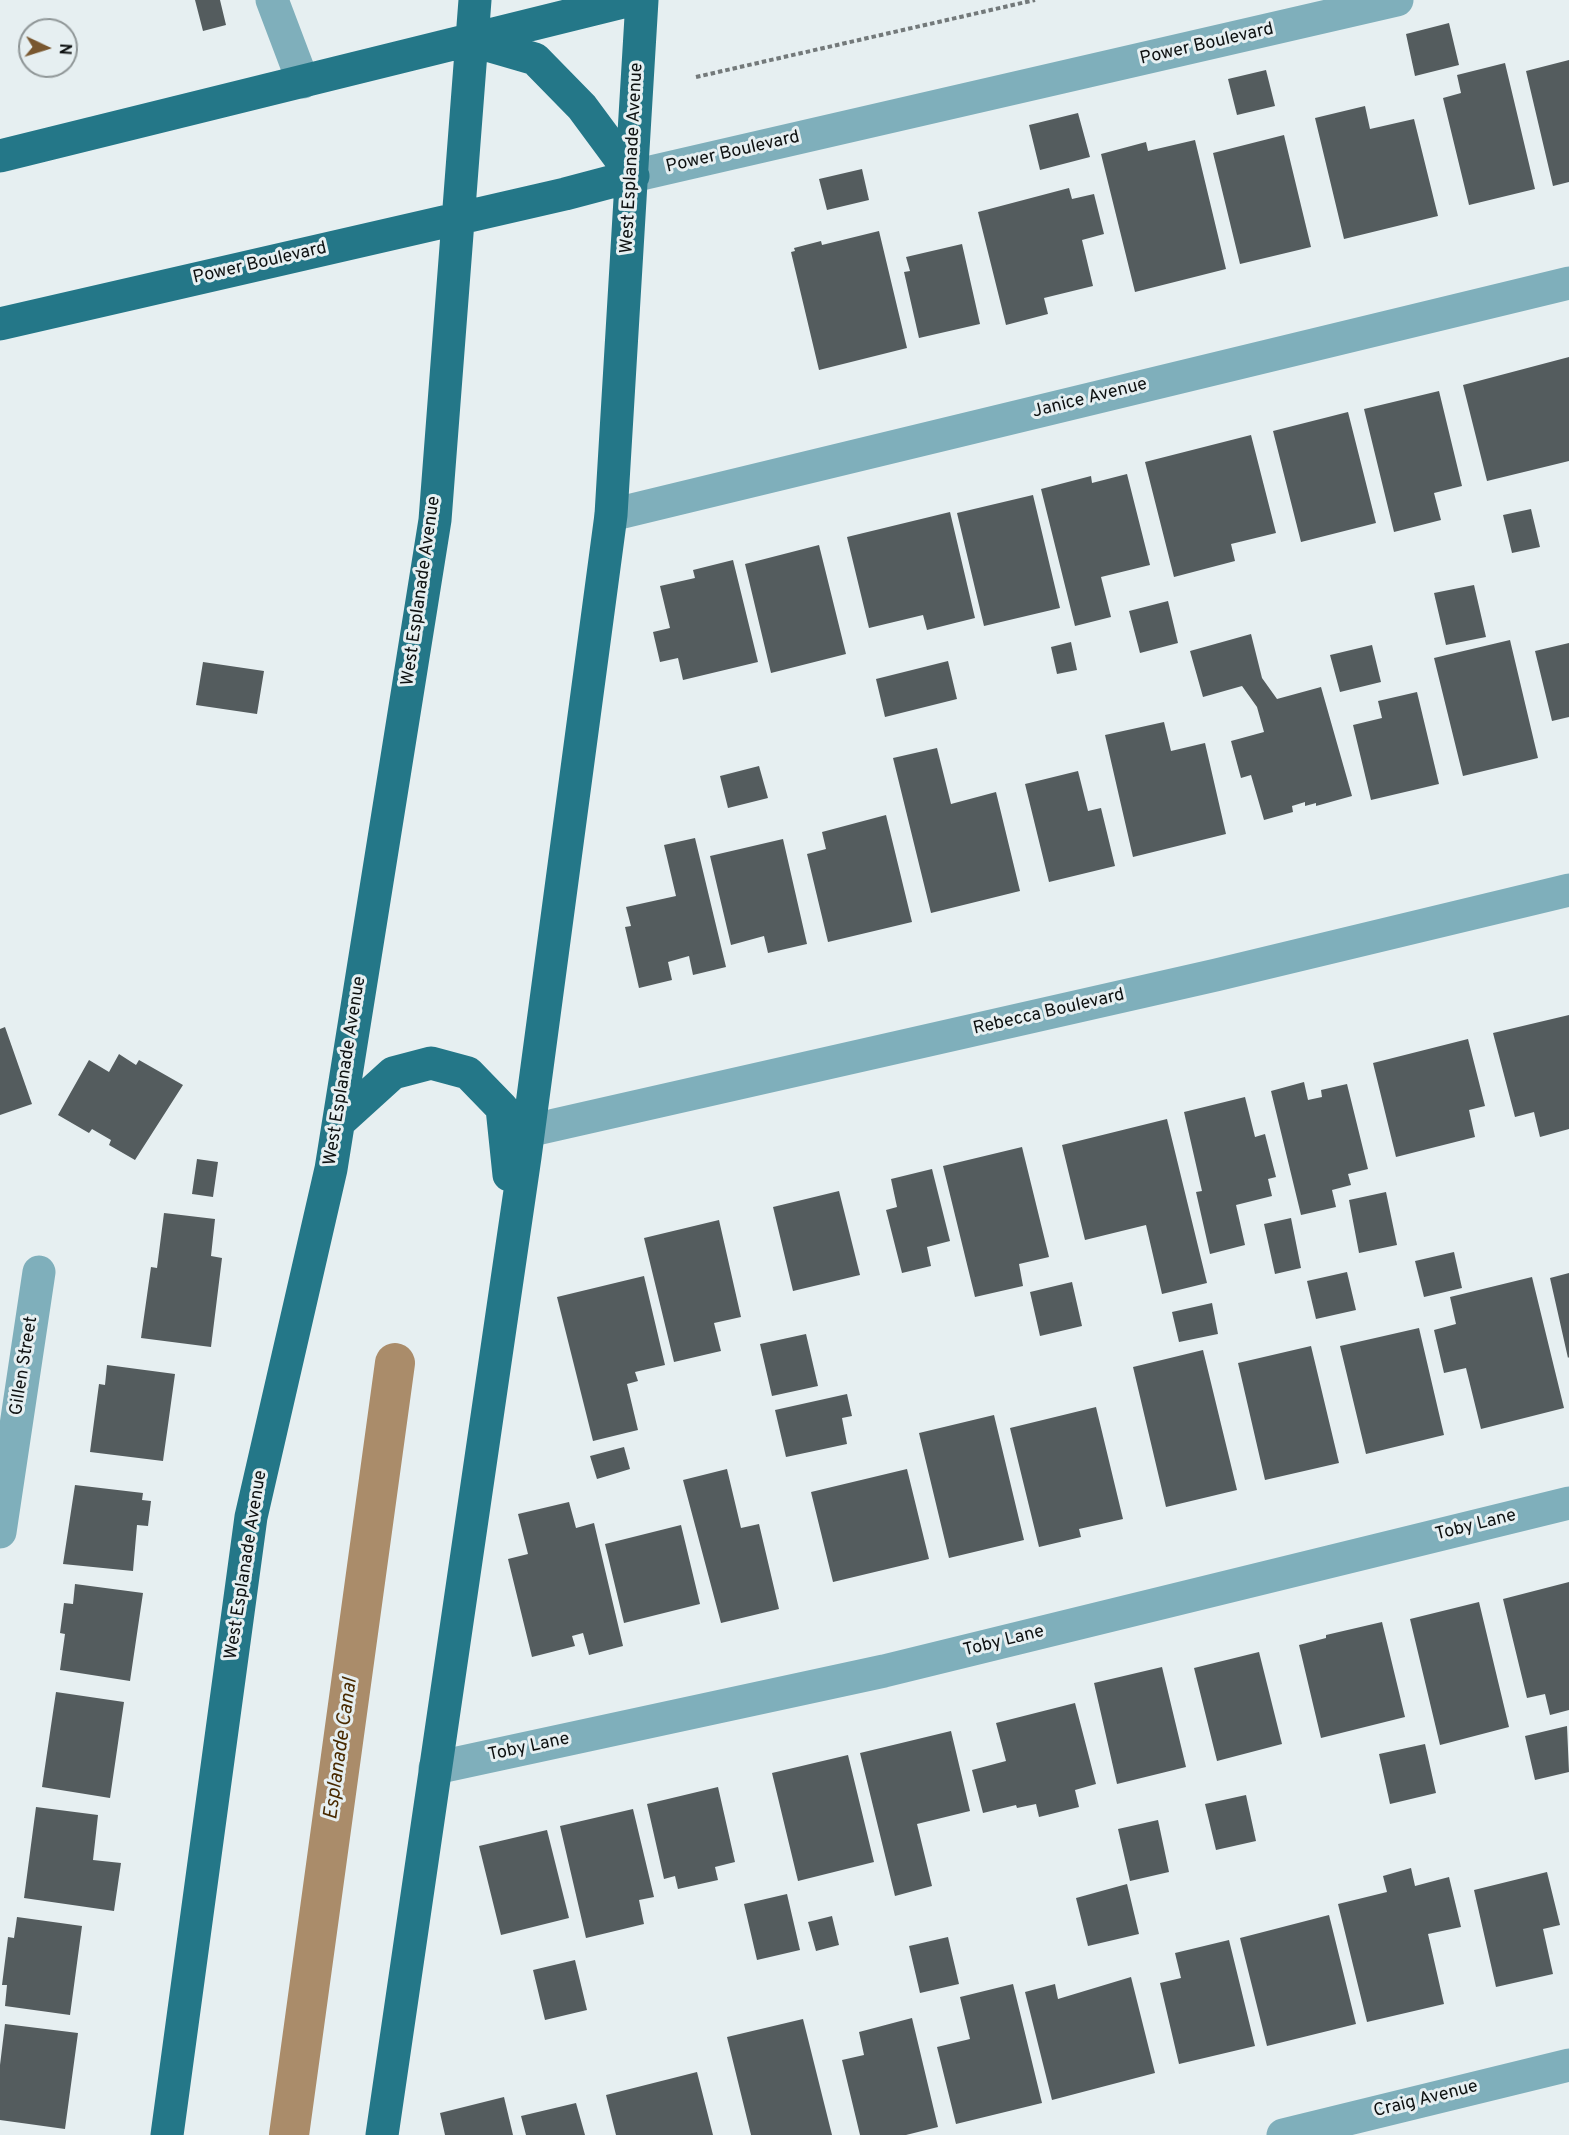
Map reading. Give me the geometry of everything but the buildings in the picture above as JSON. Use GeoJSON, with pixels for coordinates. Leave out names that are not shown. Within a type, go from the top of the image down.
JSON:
{"type":"FeatureCollection","features":[{"type":"Feature","properties":{"kind":"main road","name":"West Esplanade Avenue"},"geometry":{"type":"LineString","coordinates":[[167,2135],[251,1517],[331,1169],[435,520],[475,0]]}},
{"type":"Feature","properties":{"kind":"main road"},"geometry":{"type":"LineString","coordinates":[[0,156],[631,0]]}},
{"type":"Feature","properties":{"kind":"main road","name":"West Esplanade Avenue"},"geometry":{"type":"LineString","coordinates":[[382,2135],[515,1228],[611,515],[642,0]]}},
{"type":"Feature","properties":{"kind":"main road"},"geometry":{"type":"LineString","coordinates":[[472,41],[535,59],[582,107],[633,176]]}},
{"type":"Feature","properties":{"kind":"main road","name":"Power Boulevard"},"geometry":{"type":"LineString","coordinates":[[0,324],[458,219],[633,176]]}},
{"type":"Feature","properties":{"kind":"main road"},"geometry":{"type":"LineString","coordinates":[[339,1122],[393,1073],[431,1063],[468,1073],[502,1108],[515,1228]]}},
{"type":"Feature","properties":{"kind":"street"},"geometry":{"type":"LineString","coordinates":[[272,0],[303,82]]}},
{"type":"Feature","properties":{"kind":"street"},"geometry":{"type":"LineString","coordinates":[[1280,28],[1311,0]]}},
{"type":"Feature","properties":{"kind":"street","name":"Power Boulevard"},"geometry":{"type":"LineString","coordinates":[[633,176],[1397,0]]}},
{"type":"Feature","properties":{"kind":"street","name":"Janice Avenue"},"geometry":{"type":"LineString","coordinates":[[611,515],[1569,283]]}},
{"type":"Feature","properties":{"kind":"street","name":"Rebecca Boulevard"},"geometry":{"type":"LineString","coordinates":[[528,1131],[1216,975],[1569,890]]}},
{"type":"Feature","properties":{"kind":"street","name":"Gillen Street"},"geometry":{"type":"LineString","coordinates":[[0,1532],[39,1272]]}},
{"type":"Feature","properties":{"kind":"street","name":"Toby Lane"},"geometry":{"type":"LineString","coordinates":[[435,1768],[884,1671],[1569,1503]]}},
{"type":"Feature","properties":{"kind":"street","name":"Craig Avenue"},"geometry":{"type":"LineString","coordinates":[[1283,2135],[1569,2065]]}},
{"type":"Feature","properties":{"kind":"path"},"geometry":{"type":"LineString","coordinates":[[696,77],[1035,0]]}},
{"type":"Feature","properties":{"kind":"waterway","name":"Esplanade Canal"},"geometry":{"type":"LineString","coordinates":[[289,2135],[395,1363]]}}]}
